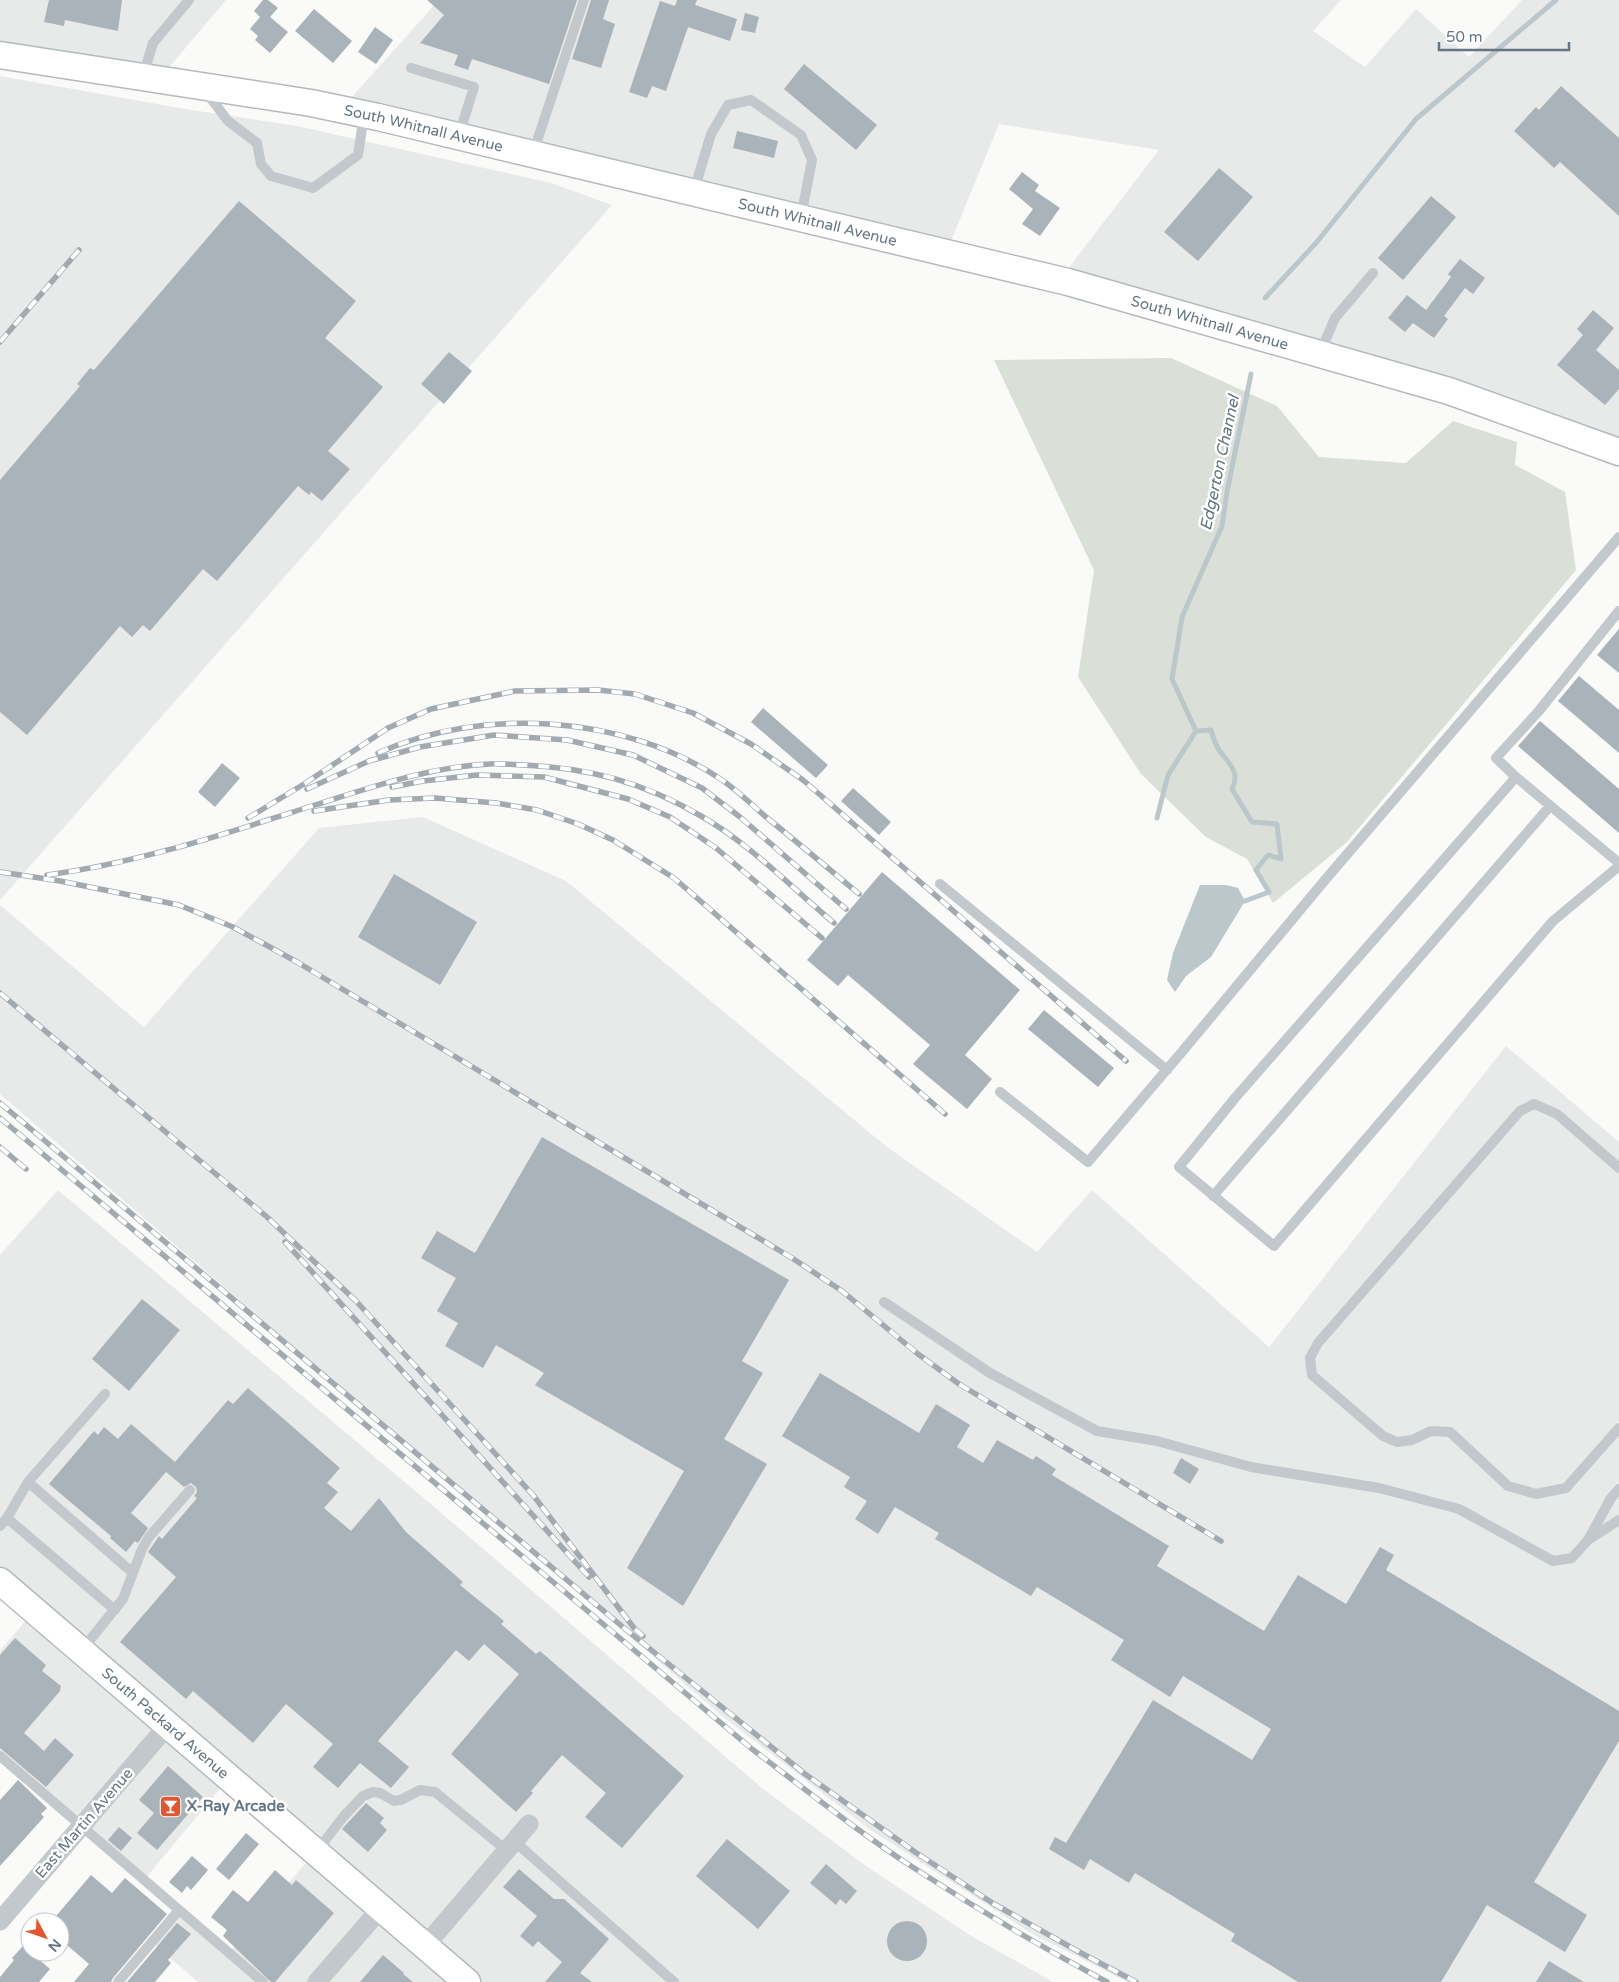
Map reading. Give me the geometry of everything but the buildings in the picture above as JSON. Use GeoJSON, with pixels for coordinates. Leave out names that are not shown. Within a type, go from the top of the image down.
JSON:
{"type":"FeatureCollection","features":[{"type":"Feature","properties":{"kind":"street","name":"South Whitnall Avenue"},"geometry":{"type":"LineString","coordinates":[[0,55],[202,85],[365,114],[1068,282],[1449,391],[1619,452]]}},
{"type":"Feature","properties":{"kind":"street","name":"South Packard Avenue"},"geometry":{"type":"LineString","coordinates":[[0,1581],[467,1982]]}},
{"type":"Feature","properties":{"kind":"street","name":"East Martin Avenue"},"geometry":{"type":"LineString","coordinates":[[0,1921],[168,1725]]}},
{"type":"Feature","properties":{"kind":"street"},"geometry":{"type":"LineString","coordinates":[[425,1946],[529,1824]]}},
{"type":"Feature","properties":{"kind":"street"},"geometry":{"type":"LineString","coordinates":[[317,1982],[381,1908]]}},
{"type":"Feature","properties":{"kind":"lane"},"geometry":{"type":"LineString","coordinates":[[143,76],[153,43],[189,0]]}},
{"type":"Feature","properties":{"kind":"lane"},"geometry":{"type":"LineString","coordinates":[[533,153],[584,0]]}},
{"type":"Feature","properties":{"kind":"lane"},"geometry":{"type":"LineString","coordinates":[[411,68],[474,87],[459,135]]}},
{"type":"Feature","properties":{"kind":"lane"},"geometry":{"type":"LineString","coordinates":[[202,85],[228,121],[257,143],[261,164],[271,176],[312,188],[358,155],[365,114]]}},
{"type":"Feature","properties":{"kind":"lane"},"geometry":{"type":"LineString","coordinates":[[694,192],[712,134],[728,105],[751,100],[801,135],[805,143],[812,160],[801,217]]}},
{"type":"Feature","properties":{"kind":"lane"},"geometry":{"type":"LineString","coordinates":[[1319,354],[1335,318],[1373,273]]}},
{"type":"Feature","properties":{"kind":"lane"},"geometry":{"type":"LineString","coordinates":[[1000,1092],[1088,1162],[1325,880],[1619,537]]}},
{"type":"Feature","properties":{"kind":"lane"},"geometry":{"type":"LineString","coordinates":[[1516,776],[1234,1098],[1179,1167],[1274,1246],[1553,921],[1619,865],[1496,758],[1538,712],[1619,611]]}},
{"type":"Feature","properties":{"kind":"lane"},"geometry":{"type":"LineString","coordinates":[[1213,1196],[1550,806]]}},
{"type":"Feature","properties":{"kind":"lane"},"geometry":{"type":"LineString","coordinates":[[940,884],[1167,1070]]}},
{"type":"Feature","properties":{"kind":"lane"},"geometry":{"type":"LineString","coordinates":[[1619,1168],[1557,1114],[1534,1104],[1520,1111],[1318,1343],[1310,1358],[1312,1375],[1383,1436],[1397,1442],[1412,1440],[1430,1431],[1450,1432],[1508,1486],[1536,1494],[1566,1488],[1619,1428]]}},
{"type":"Feature","properties":{"kind":"lane"},"geometry":{"type":"LineString","coordinates":[[884,1302],[990,1374],[1097,1431],[1157,1441],[1252,1467],[1379,1488],[1459,1508],[1553,1561],[1572,1558],[1588,1540],[1619,1489]]}},
{"type":"Feature","properties":{"kind":"lane"},"geometry":{"type":"LineString","coordinates":[[105,1394],[28,1482],[3,1522],[116,1610]]}},
{"type":"Feature","properties":{"kind":"lane"},"geometry":{"type":"LineString","coordinates":[[28,1482],[133,1572]]}},
{"type":"Feature","properties":{"kind":"lane"},"geometry":{"type":"LineString","coordinates":[[81,1651],[123,1599],[149,1537],[190,1490]]}},
{"type":"Feature","properties":{"kind":"lane"},"geometry":{"type":"LineString","coordinates":[[1588,1540],[1619,1520]]}},
{"type":"Feature","properties":{"kind":"lane"},"geometry":{"type":"LineString","coordinates":[[0,1756],[263,1982]]}},
{"type":"Feature","properties":{"kind":"lane"},"geometry":{"type":"LineString","coordinates":[[316,1852],[344,1816],[363,1796],[373,1792],[380,1793],[394,1801],[401,1800],[420,1790],[435,1792],[510,1846],[674,1982]]}},
{"type":"Feature","properties":{"kind":"lane"},"geometry":{"type":"LineString","coordinates":[[118,1982],[179,1910]]}},
{"type":"Feature","properties":{"kind":"shaded area"},"geometry":{"type":"Polygon","coordinates":[[[0,0],[226,0],[160,78],[0,55],[0,0]]]}},
{"type":"Feature","properties":{"kind":"shaded area"},"geometry":{"type":"Polygon","coordinates":[[[439,0],[1341,0],[1313,31],[1365,67],[1416,9],[1469,57],[1522,0],[1619,0],[1619,439],[1067,270],[1159,150],[999,124],[951,241],[728,186],[351,98],[439,0]]]}},
{"type":"Feature","properties":{"kind":"shaded area"},"geometry":{"type":"Polygon","coordinates":[[[0,76],[185,109],[297,126],[551,183],[612,205],[0,900],[0,76]]]}},
{"type":"Feature","properties":{"kind":"shaded area"},"geometry":{"type":"Polygon","coordinates":[[[1171,358],[1277,406],[1319,457],[1406,463],[1453,421],[1517,442],[1515,465],[1565,492],[1576,570],[1347,842],[1273,903],[1247,859],[1206,837],[1141,774],[1078,677],[1094,570],[994,360],[1171,358]]]}},
{"type":"Feature","properties":{"kind":"shaded area"},"geometry":{"type":"Polygon","coordinates":[[[423,817],[566,881],[887,1147],[1037,1252],[1092,1190],[1269,1347],[1506,1046],[1619,1142],[1619,1982],[1128,1982],[1034,1935],[869,1829],[722,1716],[0,1094],[0,905],[144,1027],[319,828],[423,817]]]}},
{"type":"Feature","properties":{"kind":"shaded area"},"geometry":{"type":"Polygon","coordinates":[[[1200,885],[1226,885],[1238,888],[1245,901],[1211,957],[1186,976],[1175,992],[1167,980],[1173,953],[1200,885]]]}},
{"type":"Feature","properties":{"kind":"shaded area"},"geometry":{"type":"Polygon","coordinates":[[[58,1190],[459,1528],[762,1788],[866,1866],[968,1934],[1053,1982],[198,1982],[152,1942],[179,1910],[229,1953],[315,1852],[229,1778],[144,1880],[0,1756],[0,1651],[34,1611],[0,1581],[0,1255],[58,1190]]]}},
{"type":"Feature","properties":{"kind":"waterway","name":"Edgerton Channel"},"geometry":{"type":"LineString","coordinates":[[1265,298],[1316,243],[1416,119],[1556,0]]}},
{"type":"Feature","properties":{"kind":"waterway","name":"Edgerton Channel"},"geometry":{"type":"LineString","coordinates":[[1196,731],[1172,679],[1182,617],[1222,526],[1251,374]]}},
{"type":"Feature","properties":{"kind":"waterway","name":"Edgerton Channel"},"geometry":{"type":"LineString","coordinates":[[1196,731],[1211,730],[1218,748],[1234,772],[1235,777],[1232,789],[1252,822],[1277,824],[1281,859],[1268,855],[1256,870],[1269,892],[1245,901]]}},
{"type":"Feature","properties":{"kind":"waterway"},"geometry":{"type":"LineString","coordinates":[[1157,818],[1168,775],[1196,731]]}},
{"type":"Feature","properties":{"kind":"railway"},"geometry":{"type":"LineString","coordinates":[[0,342],[79,250]]}},
{"type":"Feature","properties":{"kind":"railway"},"geometry":{"type":"LineString","coordinates":[[248,818],[304,784],[388,728],[431,709],[515,691],[598,690],[635,694],[693,713],[751,744],[803,780],[1126,1061]]}},
{"type":"Feature","properties":{"kind":"railway"},"geometry":{"type":"LineString","coordinates":[[378,753],[419,738],[462,728],[507,724],[552,724],[597,730],[640,741],[681,757],[725,782],[859,894]]}},
{"type":"Feature","properties":{"kind":"railway"},"geometry":{"type":"LineString","coordinates":[[307,789],[369,761],[420,747],[494,735],[567,740],[633,755],[702,788],[740,817],[846,909]]}},
{"type":"Feature","properties":{"kind":"railway"},"geometry":{"type":"LineString","coordinates":[[47,875],[81,870],[149,855],[379,785],[423,774],[467,766],[493,764],[523,765],[594,773],[637,786],[679,804],[736,839],[770,866],[834,923]]}},
{"type":"Feature","properties":{"kind":"railway"},"geometry":{"type":"LineString","coordinates":[[392,787],[423,781],[477,775],[544,777],[628,799],[670,817],[716,848],[822,938]]}},
{"type":"Feature","properties":{"kind":"railway"},"geometry":{"type":"LineString","coordinates":[[314,811],[389,800],[435,798],[496,803],[537,810],[578,824],[613,840],[674,878],[945,1114]]}},
{"type":"Feature","properties":{"kind":"railway"},"geometry":{"type":"LineString","coordinates":[[0,872],[60,881],[179,905],[233,927],[297,962],[792,1258],[842,1291],[918,1354],[959,1384],[1221,1541]]}},
{"type":"Feature","properties":{"kind":"railway"},"geometry":{"type":"LineString","coordinates":[[0,993],[267,1217],[356,1301],[533,1495],[634,1628],[643,1636]]}},
{"type":"Feature","properties":{"kind":"railway"},"geometry":{"type":"LineString","coordinates":[[0,1103],[624,1628],[805,1774],[915,1852],[994,1904],[1136,1982]]}},
{"type":"Feature","properties":{"kind":"railway"},"geometry":{"type":"LineString","coordinates":[[0,1118],[752,1749],[852,1825],[914,1868],[1009,1927],[1107,1982]]}},
{"type":"Feature","properties":{"kind":"railway"},"geometry":{"type":"LineString","coordinates":[[0,1147],[26,1169]]}},
{"type":"Feature","properties":{"kind":"railway"},"geometry":{"type":"LineString","coordinates":[[285,1242],[589,1577]]}},
{"type":"Feature","properties":{"kind":"place","name":"X-Ray Arcade"},"geometry":{"type":"Point","coordinates":[171,1806]}}]}
